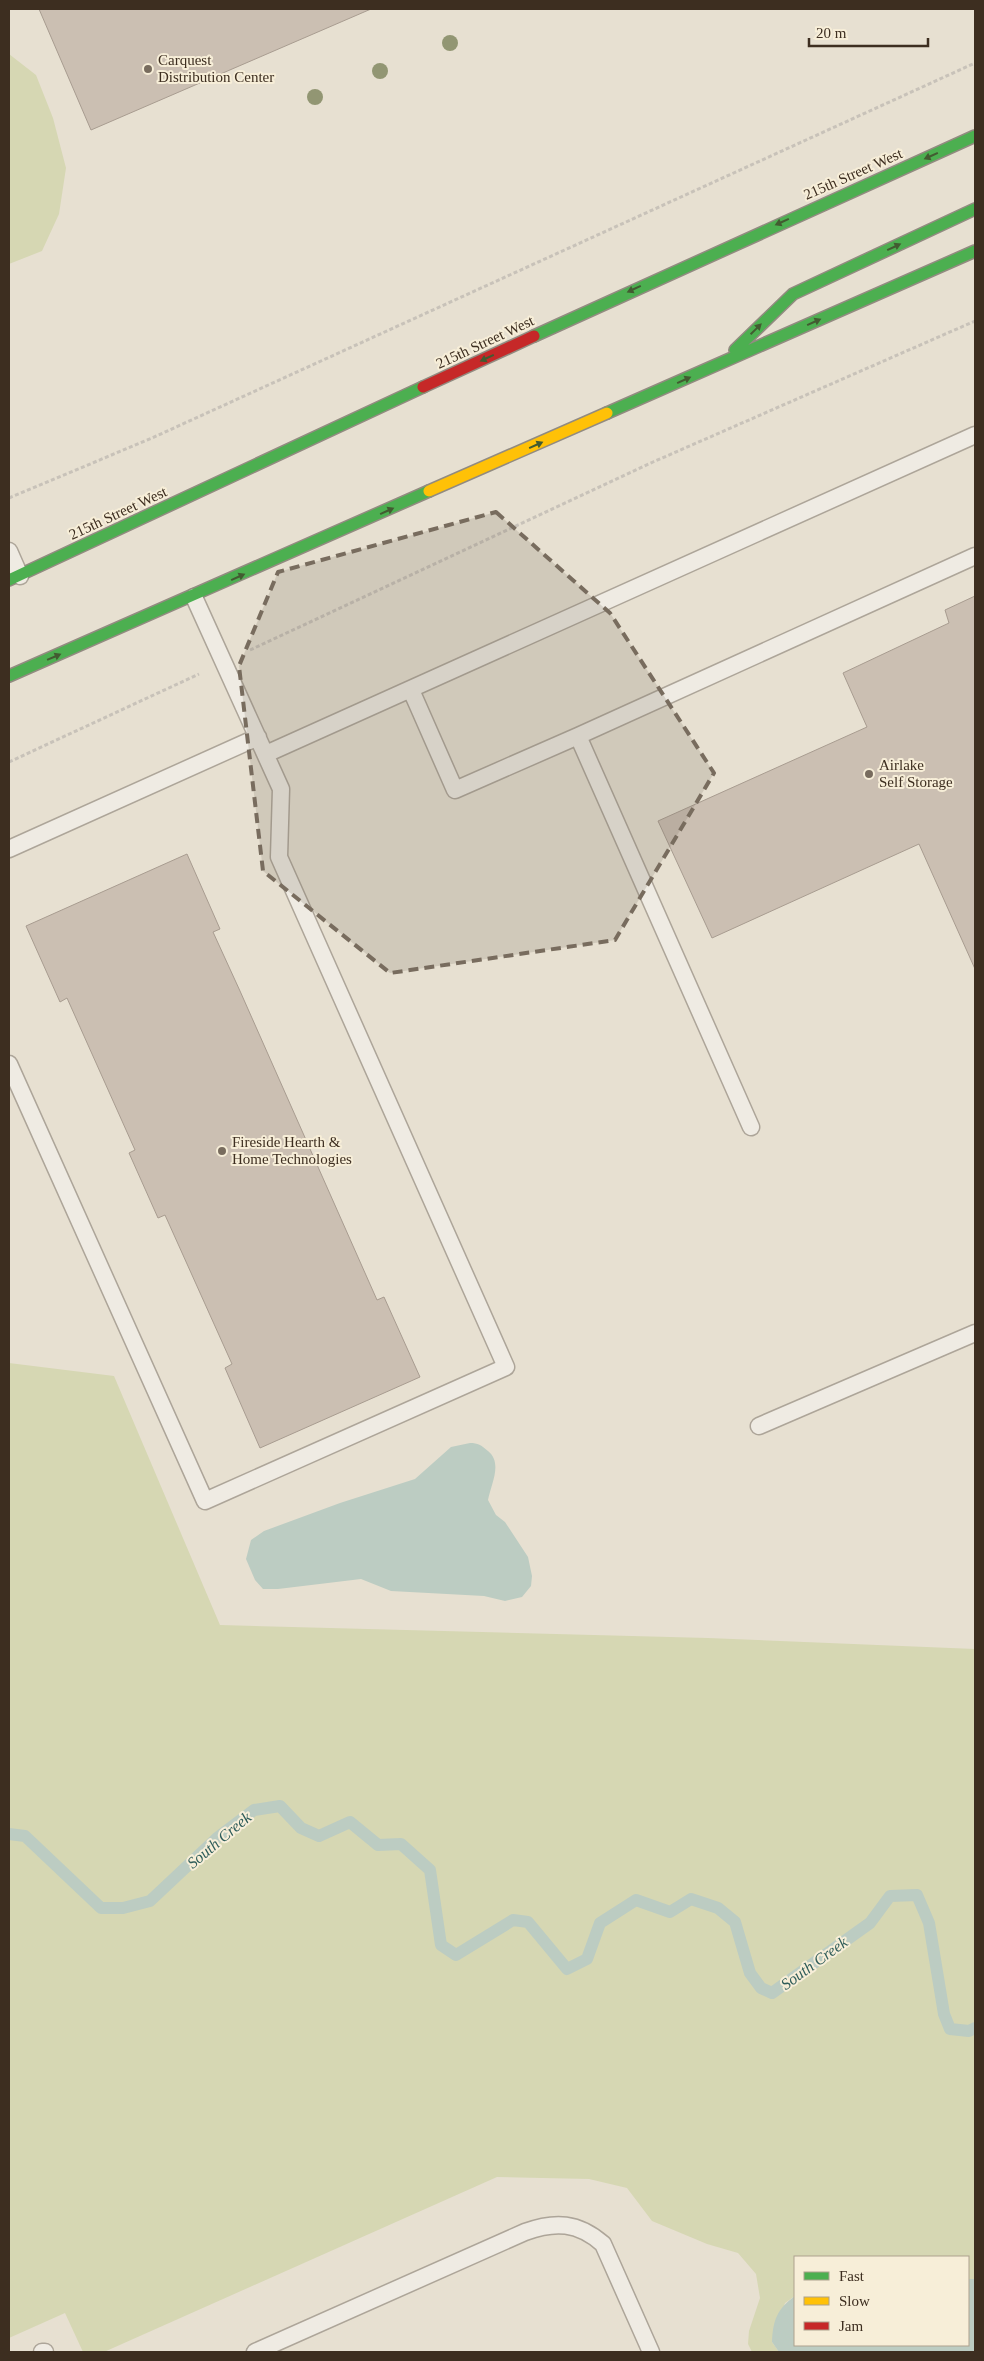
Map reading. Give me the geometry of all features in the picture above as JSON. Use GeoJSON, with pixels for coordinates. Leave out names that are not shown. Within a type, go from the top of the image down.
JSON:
{"type":"FeatureCollection","features":[{"type":"Feature","properties":{"kind":"main road","name":"215th Street West"},"geometry":{"type":"LineString","coordinates":[[14,578],[675,270],[975,136]]}},
{"type":"Feature","properties":{"kind":"main road"},"geometry":{"type":"LineString","coordinates":[[721,363],[793,294],[975,209]]}},
{"type":"Feature","properties":{"kind":"main road"},"geometry":{"type":"LineString","coordinates":[[9,676],[194,597],[975,250]]}},
{"type":"Feature","properties":{"kind":"lane"},"geometry":{"type":"LineString","coordinates":[[266,754],[975,435]]}},
{"type":"Feature","properties":{"kind":"lane"},"geometry":{"type":"LineString","coordinates":[[9,551],[14,578]]}},
{"type":"Feature","properties":{"kind":"lane"},"geometry":{"type":"LineString","coordinates":[[411,690],[455,790],[975,556]]}},
{"type":"Feature","properties":{"kind":"lane"},"geometry":{"type":"LineString","coordinates":[[9,1064],[205,1501],[506,1367],[279,857],[281,789],[194,597]]}},
{"type":"Feature","properties":{"kind":"lane"},"geometry":{"type":"LineString","coordinates":[[578,736],[751,1128]]}},
{"type":"Feature","properties":{"kind":"lane"},"geometry":{"type":"LineString","coordinates":[[9,850],[258,737]]}},
{"type":"Feature","properties":{"kind":"lane"},"geometry":{"type":"LineString","coordinates":[[758,1426],[975,1333]]}},
{"type":"Feature","properties":{"kind":"lane"},"geometry":{"type":"LineString","coordinates":[[255,2352],[525,2232],[542,2226],[559,2224],[591,2233],[603,2244],[651,2352]]}},
{"type":"Feature","properties":{"kind":"path"},"geometry":{"type":"LineString","coordinates":[[9,498],[152,438],[975,63]]}},
{"type":"Feature","properties":{"kind":"path"},"geometry":{"type":"LineString","coordinates":[[9,762],[653,462],[975,321]]}},
{"type":"Feature","properties":{"kind":"highlighted area"},"geometry":{"type":"Polygon","coordinates":[[[496,512],[610,613],[714,773],[615,940],[390,973],[263,871],[239,666],[278,572],[496,512]]]}},
{"type":"Feature","properties":{"kind":"green space"},"geometry":{"type":"Polygon","coordinates":[[[9,54],[36,75],[53,118],[66,168],[59,214],[42,251],[9,264],[9,54]]]}},
{"type":"Feature","properties":{"kind":"green space"},"geometry":{"type":"Polygon","coordinates":[[[9,1363],[114,1376],[220,1625],[708,1638],[975,1649],[975,2279],[969,2279],[969,2256],[794,2256],[794,2297],[785,2303],[772,2342],[779,2352],[752,2352],[748,2344],[749,2331],[760,2298],[756,2274],[738,2253],[707,2244],[652,2221],[627,2188],[589,2179],[497,2177],[104,2352],[83,2352],[65,2313],[9,2338],[9,1363]]]}},
{"type":"Feature","properties":{"kind":"shaded area"},"geometry":{"type":"Polygon","coordinates":[[[475,1443],[488,1451],[495,1461],[495,1474],[488,1500],[496,1515],[505,1522],[528,1557],[532,1576],[531,1586],[522,1597],[505,1601],[484,1596],[391,1591],[361,1579],[278,1589],[263,1589],[255,1580],[246,1559],[251,1540],[264,1531],[340,1503],[415,1479],[451,1447],[475,1443]]]}},
{"type":"Feature","properties":{"kind":"shaded area"},"geometry":{"type":"Polygon","coordinates":[[[969,2279],[975,2279],[975,2352],[779,2352],[772,2342],[773,2327],[780,2310],[794,2297],[794,2346],[969,2346],[969,2279]]]}},
{"type":"Feature","properties":{"kind":"building","name":"Carquest Distribution Center"},"geometry":{"type":"Polygon","coordinates":[[[39,9],[371,9],[91,130],[39,9]]]}},
{"type":"Feature","properties":{"kind":"building","name":"Airlake Self Storage"},"geometry":{"type":"Polygon","coordinates":[[[975,596],[975,969],[919,844],[712,938],[658,821],[867,727],[843,673],[949,623],[945,610],[975,596]]]}},
{"type":"Feature","properties":{"kind":"building","name":"Fireside Hearth & Home Technologies"},"geometry":{"type":"Polygon","coordinates":[[[187,854],[220,929],[213,932],[377,1300],[384,1297],[420,1377],[260,1448],[225,1368],[232,1364],[165,1215],[158,1218],[129,1153],[135,1150],[67,998],[60,1002],[26,926],[187,854]]]}},
{"type":"Feature","properties":{"kind":"waterway","name":"South Creek"},"geometry":{"type":"LineString","coordinates":[[9,1834],[25,1836],[101,1908],[123,1908],[150,1901],[217,1838],[254,1810],[280,1806],[301,1828],[319,1836],[350,1822],[378,1845],[401,1844],[430,1870],[441,1945],[456,1955],[513,1920],[528,1922],[567,1969],[587,1959],[600,1923],[636,1900],[670,1912],[691,1899],[718,1908],[735,1922],[750,1973],[761,1988],[772,1993],[870,1923],[890,1896],[917,1895],[929,1923],[944,2014],[950,2029],[969,2031],[975,2028]]}},
{"type":"Feature","properties":{"kind":"traffic: fast"},"geometry":{"type":"LineString","coordinates":[[534,336],[975,136]]}},
{"type":"Feature","properties":{"kind":"traffic: fast"},"geometry":{"type":"LineString","coordinates":[[735,350],[793,294],[975,209]]}},
{"type":"Feature","properties":{"kind":"traffic: fast"},"geometry":{"type":"LineString","coordinates":[[607,413],[975,251]]}},
{"type":"Feature","properties":{"kind":"traffic: fast"},"geometry":{"type":"LineString","coordinates":[[9,580],[423,387]]}},
{"type":"Feature","properties":{"kind":"traffic: fast"},"geometry":{"type":"LineString","coordinates":[[9,676],[429,491]]}},
{"type":"Feature","properties":{"kind":"traffic: slow"},"geometry":{"type":"LineString","coordinates":[[429,491],[607,413]]}},
{"type":"Feature","properties":{"kind":"traffic: jam"},"geometry":{"type":"LineString","coordinates":[[423,387],[534,336]]}},
{"type":"Feature","properties":{"kind":"place","name":"Carquest Distribution Center"},"geometry":{"type":"Point","coordinates":[148,69]}},
{"type":"Feature","properties":{"kind":"place","name":"Airlake Self Storage"},"geometry":{"type":"Point","coordinates":[869,774]}},
{"type":"Feature","properties":{"kind":"place","name":"Fireside Hearth & Home Technologies"},"geometry":{"type":"Point","coordinates":[222,1151]}}]}
